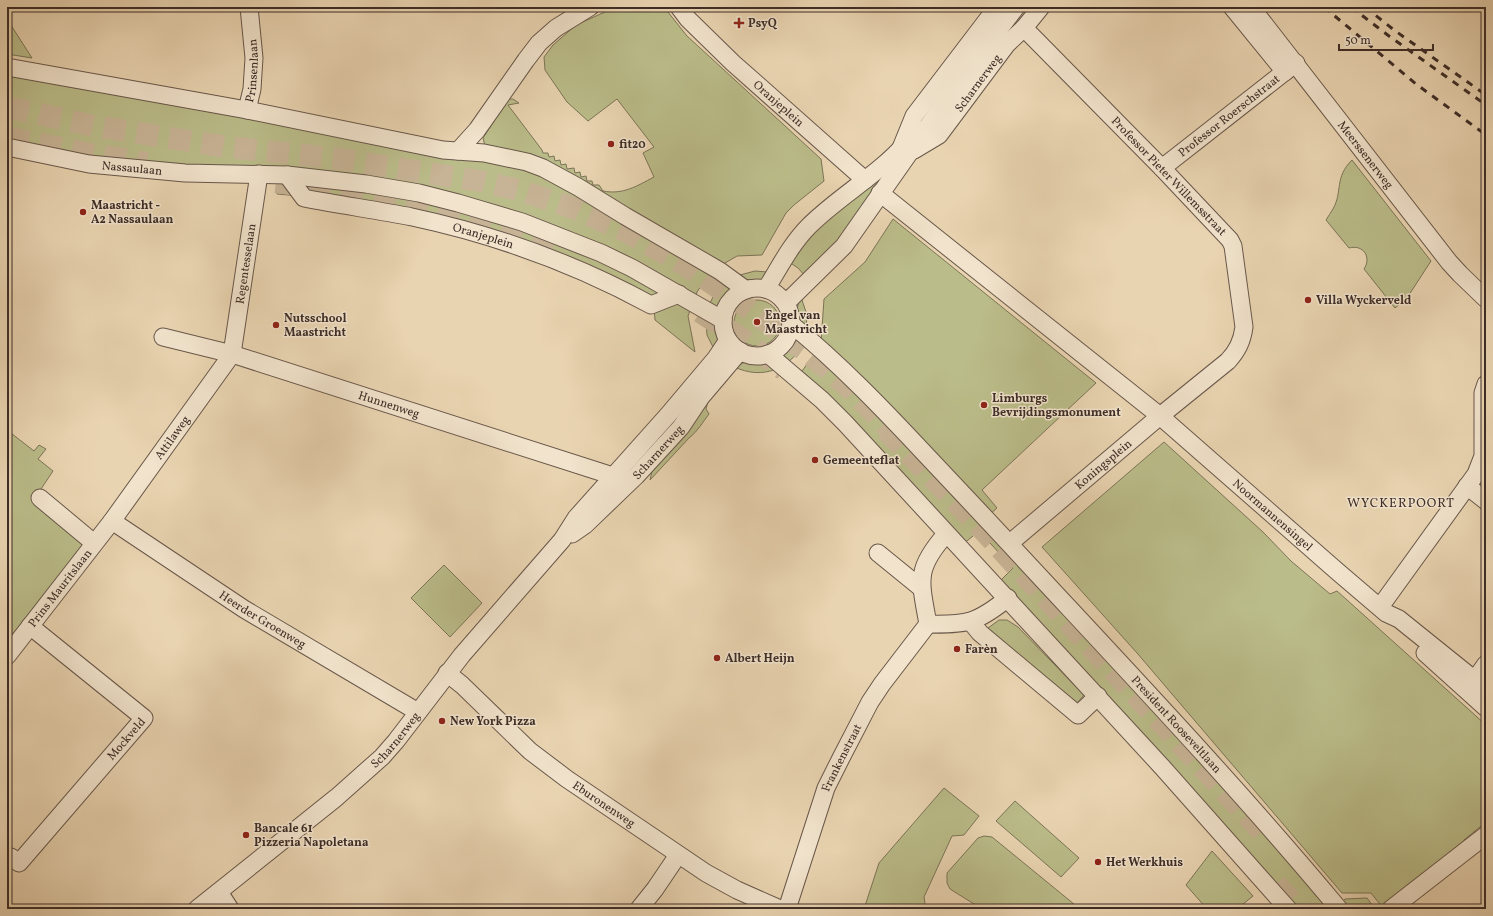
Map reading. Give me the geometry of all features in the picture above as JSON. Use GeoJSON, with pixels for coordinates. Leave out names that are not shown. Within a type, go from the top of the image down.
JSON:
{"type":"FeatureCollection","features":[{"type":"Feature","properties":{"kind":"street","name":"Prinsenlaan"},"geometry":{"type":"LineString","coordinates":[[247,110],[252,89],[254,58],[249,7]]}},
{"type":"Feature","properties":{"kind":"street"},"geometry":{"type":"LineString","coordinates":[[458,151],[477,130],[539,43],[556,28],[590,7]]}},
{"type":"Feature","properties":{"kind":"street","name":"Scharnerweg"},"geometry":{"type":"LineString","coordinates":[[905,151],[914,116],[998,7]]}},
{"type":"Feature","properties":{"kind":"street","name":"Scharnerweg"},"geometry":{"type":"LineString","coordinates":[[786,303],[844,246],[880,193],[905,151],[1016,7]]}},
{"type":"Feature","properties":{"kind":"street","name":"Scharnerweg"},"geometry":{"type":"LineString","coordinates":[[766,289],[787,255],[807,227],[819,216],[892,157],[939,135],[1007,44],[1024,28],[1041,7]]}},
{"type":"Feature","properties":{"kind":"street","name":"Meerssenerweg"},"geometry":{"type":"LineString","coordinates":[[1232,7],[1290,68],[1449,262],[1486,299]]}},
{"type":"Feature","properties":{"kind":"street","name":"Meerssenerweg"},"geometry":{"type":"LineString","coordinates":[[1251,7],[1290,68]]}},
{"type":"Feature","properties":{"kind":"street","name":"Oranjeplein"},"geometry":{"type":"LineString","coordinates":[[689,11],[733,63],[865,180]]}},
{"type":"Feature","properties":{"kind":"street","name":"Professor Pieter Willemsstraat"},"geometry":{"type":"LineString","coordinates":[[1024,28],[1162,168],[1230,240],[1233,246],[1244,327],[1239,346],[1228,361],[1160,416]]}},
{"type":"Feature","properties":{"kind":"street"},"geometry":{"type":"LineString","coordinates":[[7,67],[247,110],[443,150],[498,155],[527,162],[561,177],[625,216],[704,261],[746,290]]}},
{"type":"Feature","properties":{"kind":"street","name":"Professor Roerschstraat"},"geometry":{"type":"LineString","coordinates":[[1162,168],[1290,68]]}},
{"type":"Feature","properties":{"kind":"street","name":"Nassaulaan"},"geometry":{"type":"LineString","coordinates":[[7,147],[89,164],[185,173],[259,174]]}},
{"type":"Feature","properties":{"kind":"street","name":"Oranjeplein"},"geometry":{"type":"LineString","coordinates":[[259,174],[287,175],[366,184],[419,193],[491,212],[561,236],[601,253],[632,268],[723,320]]}},
{"type":"Feature","properties":{"kind":"street","name":"Regentesselaan"},"geometry":{"type":"LineString","coordinates":[[232,354],[259,174]]}},
{"type":"Feature","properties":{"kind":"street","name":"Oranjeplein"},"geometry":{"type":"LineString","coordinates":[[287,175],[304,198],[411,217],[509,242],[595,276],[652,305],[679,294]]}},
{"type":"Feature","properties":{"kind":"street"},"geometry":{"type":"LineString","coordinates":[[880,193],[1160,416]]}},
{"type":"Feature","properties":{"kind":"street"},"geometry":{"type":"LineString","coordinates":[[756,288],[766,289],[779,296],[786,303],[791,315],[791,324],[789,334],[777,350],[768,354],[757,356],[734,346],[724,331],[723,320],[728,304],[736,295],[746,290],[756,288]]}},
{"type":"Feature","properties":{"kind":"street"},"geometry":{"type":"LineString","coordinates":[[791,324],[861,386],[1010,543]]}},
{"type":"Feature","properties":{"kind":"street","name":"Hunnenweg"},"geometry":{"type":"LineString","coordinates":[[163,337],[232,354],[613,476]]}},
{"type":"Feature","properties":{"kind":"street","name":"Scharnerweg"},"geometry":{"type":"LineString","coordinates":[[197,909],[337,797],[376,763],[396,741],[447,674],[501,609],[562,540],[576,518],[668,415],[716,358],[734,346]]}},
{"type":"Feature","properties":{"kind":"street","name":"Scharnerweg"},"geometry":{"type":"LineString","coordinates":[[562,540],[585,525],[636,476],[681,427],[701,397],[726,367],[734,346]]}},
{"type":"Feature","properties":{"kind":"street","name":"Attilaweg"},"geometry":{"type":"LineString","coordinates":[[112,521],[232,354]]}},
{"type":"Feature","properties":{"kind":"street"},"geometry":{"type":"LineString","coordinates":[[768,354],[822,400],[845,422],[946,534],[1008,598],[1164,768],[1288,909]]}},
{"type":"Feature","properties":{"kind":"street"},"geometry":{"type":"LineString","coordinates":[[1383,610],[1476,474],[1483,456],[1483,393],[1486,384]]}},
{"type":"Feature","properties":{"kind":"street","name":"Koningsplein"},"geometry":{"type":"LineString","coordinates":[[1010,543],[1160,416]]}},
{"type":"Feature","properties":{"kind":"street","name":"Noormannensingel"},"geometry":{"type":"LineString","coordinates":[[1160,416],[1338,572],[1383,610],[1399,619],[1476,687],[1486,708]]}},
{"type":"Feature","properties":{"kind":"street"},"geometry":{"type":"LineString","coordinates":[[1467,486],[1486,500]]}},
{"type":"Feature","properties":{"kind":"street"},"geometry":{"type":"LineString","coordinates":[[40,498],[94,543]]}},
{"type":"Feature","properties":{"kind":"street","name":"Prins Mauritslaan"},"geometry":{"type":"LineString","coordinates":[[7,656],[112,521]]}},
{"type":"Feature","properties":{"kind":"street","name":"Heerder Groenweg"},"geometry":{"type":"LineString","coordinates":[[112,521],[244,609],[418,712]]}},
{"type":"Feature","properties":{"kind":"street"},"geometry":{"type":"LineString","coordinates":[[946,534],[934,548],[922,572],[921,588],[928,624],[971,622],[992,611],[1008,598]]}},
{"type":"Feature","properties":{"kind":"street","name":"President Rooseveltlaan"},"geometry":{"type":"LineString","coordinates":[[1010,543],[1192,741],[1254,810],[1339,909]]}},
{"type":"Feature","properties":{"kind":"street"},"geometry":{"type":"LineString","coordinates":[[878,553],[921,588]]}},
{"type":"Feature","properties":{"kind":"street"},"geometry":{"type":"LineString","coordinates":[[971,622],[980,633],[1078,715],[1098,696]]}},
{"type":"Feature","properties":{"kind":"street","name":"Frankenstraat"},"geometry":{"type":"LineString","coordinates":[[787,909],[826,788],[870,702],[928,624]]}},
{"type":"Feature","properties":{"kind":"street","name":"Mockveld"},"geometry":{"type":"LineString","coordinates":[[11,857],[19,863],[144,718],[30,626]]}},
{"type":"Feature","properties":{"kind":"street"},"geometry":{"type":"LineString","coordinates":[[1476,687],[1486,664]]}},
{"type":"Feature","properties":{"kind":"street","name":"Eburonenweg"},"geometry":{"type":"LineString","coordinates":[[447,674],[462,685],[547,765],[706,873],[737,890],[780,909]]}},
{"type":"Feature","properties":{"kind":"street"},"geometry":{"type":"LineString","coordinates":[[1391,909],[1485,838]]}},
{"type":"Feature","properties":{"kind":"street"},"geometry":{"type":"LineString","coordinates":[[639,909],[655,889],[678,855]]}},
{"type":"Feature","properties":{"kind":"street"},"geometry":{"type":"LineString","coordinates":[[219,892],[230,909]]}},
{"type":"Feature","properties":{"kind":"green space"},"geometry":{"type":"Polygon","coordinates":[[[616,7],[664,7],[687,36],[821,159],[824,181],[786,213],[762,255],[737,256],[720,266],[485,146],[483,138],[508,99],[513,99],[519,103],[508,105],[543,153],[548,153],[549,157],[554,156],[555,161],[560,160],[561,165],[566,164],[567,169],[574,168],[575,173],[580,172],[581,177],[586,176],[587,181],[592,181],[593,185],[599,185],[603,191],[623,191],[654,177],[643,153],[654,147],[617,99],[588,121],[567,102],[545,70],[544,57],[553,45],[576,25],[616,7]]]}},
{"type":"Feature","properties":{"kind":"green space"},"geometry":{"type":"Polygon","coordinates":[[[7,19],[32,58],[7,54],[7,19]]]}},
{"type":"Feature","properties":{"kind":"green space"},"geometry":{"type":"Polygon","coordinates":[[[7,72],[530,166],[711,271],[697,292],[688,316],[695,352],[655,320],[654,307],[562,258],[310,197],[277,194],[279,172],[130,165],[7,143],[7,72]]]}},
{"type":"Feature","properties":{"kind":"green space"},"geometry":{"type":"Polygon","coordinates":[[[903,154],[842,241],[806,277],[798,268],[789,262],[801,244],[903,154]]]}},
{"type":"Feature","properties":{"kind":"green space"},"geometry":{"type":"Polygon","coordinates":[[[1352,160],[1431,261],[1407,298],[1395,308],[1364,269],[1367,260],[1365,252],[1354,247],[1349,248],[1326,220],[1336,202],[1343,173],[1352,160]]]}},
{"type":"Feature","properties":{"kind":"green space"},"geometry":{"type":"Polygon","coordinates":[[[893,219],[1096,383],[982,490],[997,508],[988,516],[821,343],[824,299],[865,262],[893,219]]]}},
{"type":"Feature","properties":{"kind":"green space"},"geometry":{"type":"Polygon","coordinates":[[[755,271],[767,272],[763,279],[756,280],[736,276],[755,271]]]}},
{"type":"Feature","properties":{"kind":"green space"},"geometry":{"type":"Polygon","coordinates":[[[726,282],[735,288],[722,301],[717,313],[708,307],[714,295],[726,282]]]}},
{"type":"Feature","properties":{"kind":"green space"},"geometry":{"type":"Polygon","coordinates":[[[801,297],[807,315],[806,330],[799,319],[797,311],[801,297]]]}},
{"type":"Feature","properties":{"kind":"green space"},"geometry":{"type":"Polygon","coordinates":[[[757,300],[770,304],[776,310],[780,323],[776,336],[770,342],[757,346],[744,342],[738,336],[734,323],[738,310],[744,304],[757,300]]]}},
{"type":"Feature","properties":{"kind":"green space"},"geometry":{"type":"Polygon","coordinates":[[[706,317],[714,325],[718,332],[718,340],[715,351],[707,335],[706,317]]]}},
{"type":"Feature","properties":{"kind":"green space"},"geometry":{"type":"Polygon","coordinates":[[[796,334],[805,341],[797,354],[786,364],[778,357],[790,347],[796,334]]]}},
{"type":"Feature","properties":{"kind":"green space"},"geometry":{"type":"Polygon","coordinates":[[[817,351],[1023,564],[1333,909],[1291,909],[998,583],[1013,568],[979,531],[962,545],[799,375],[817,351]]]}},
{"type":"Feature","properties":{"kind":"green space"},"geometry":{"type":"Polygon","coordinates":[[[745,362],[768,364],[776,369],[760,373],[744,371],[734,367],[745,362]]]}},
{"type":"Feature","properties":{"kind":"green space"},"geometry":{"type":"Polygon","coordinates":[[[708,402],[706,409],[709,414],[700,427],[650,480],[652,471],[708,402]]]}},
{"type":"Feature","properties":{"kind":"green space"},"geometry":{"type":"Polygon","coordinates":[[[7,430],[34,451],[39,445],[46,449],[38,459],[53,471],[35,498],[88,542],[7,647],[7,430]]]}},
{"type":"Feature","properties":{"kind":"green space"},"geometry":{"type":"Polygon","coordinates":[[[1164,442],[1263,532],[1291,561],[1330,594],[1337,591],[1486,725],[1486,822],[1464,840],[1465,843],[1383,908],[1371,893],[1342,893],[1137,653],[1042,547],[1164,442]]]}},
{"type":"Feature","properties":{"kind":"green space"},"geometry":{"type":"Polygon","coordinates":[[[444,565],[482,603],[450,637],[411,598],[444,565]]]}},
{"type":"Feature","properties":{"kind":"green space"},"geometry":{"type":"Polygon","coordinates":[[[999,620],[1007,620],[1018,627],[1084,695],[1077,703],[984,631],[999,620]]]}},
{"type":"Feature","properties":{"kind":"green space"},"geometry":{"type":"Polygon","coordinates":[[[944,788],[979,816],[964,835],[952,836],[924,897],[925,903],[922,909],[864,909],[879,863],[944,788]]]}},
{"type":"Feature","properties":{"kind":"green space"},"geometry":{"type":"Polygon","coordinates":[[[1015,801],[1079,858],[1061,877],[996,821],[1015,801]]]}},
{"type":"Feature","properties":{"kind":"green space"},"geometry":{"type":"Polygon","coordinates":[[[984,836],[992,837],[1080,909],[982,909],[950,889],[947,883],[947,873],[978,838],[984,836]]]}},
{"type":"Feature","properties":{"kind":"green space"},"geometry":{"type":"Polygon","coordinates":[[[1212,851],[1253,896],[1237,909],[1207,909],[1186,885],[1212,851]]]}},
{"type":"Feature","properties":{"kind":"green space"},"geometry":{"type":"Polygon","coordinates":[[[1367,898],[1375,909],[1345,909],[1340,904],[1345,899],[1367,898]]]}},
{"type":"Feature","properties":{"kind":"tunnel"},"geometry":{"type":"LineString","coordinates":[[7,107],[94,126],[228,147],[333,158],[479,181],[519,190],[573,208],[625,231],[685,265],[742,304],[812,356],[851,389],[898,438]]}},
{"type":"Feature","properties":{"kind":"tunnel"},"geometry":{"type":"LineString","coordinates":[[7,137],[85,153],[147,163]]}},
{"type":"Feature","properties":{"kind":"tunnel"},"geometry":{"type":"LineString","coordinates":[[276,182],[415,201],[454,210]]}},
{"type":"Feature","properties":{"kind":"tunnel"},"geometry":{"type":"LineString","coordinates":[[438,210],[473,218],[565,246]]}},
{"type":"Feature","properties":{"kind":"tunnel"},"geometry":{"type":"LineString","coordinates":[[700,312],[738,336],[784,370]]}},
{"type":"Feature","properties":{"kind":"tunnel"},"geometry":{"type":"LineString","coordinates":[[886,430],[983,530],[1266,836]]}},
{"type":"Feature","properties":{"kind":"tunnel"},"geometry":{"type":"LineString","coordinates":[[1276,884],[1298,909]]}},
{"type":"Feature","properties":{"kind":"railway"},"geometry":{"type":"LineString","coordinates":[[1324,7],[1416,84],[1486,135]]}},
{"type":"Feature","properties":{"kind":"railway"},"geometry":{"type":"LineString","coordinates":[[1351,7],[1486,105]]}},
{"type":"Feature","properties":{"kind":"railway"},"geometry":{"type":"LineString","coordinates":[[1365,7],[1394,30],[1486,95]]}},
{"type":"Feature","properties":{"kind":"place","name":"PsyQ"},"geometry":{"type":"Point","coordinates":[739,23]}},
{"type":"Feature","properties":{"kind":"place","name":"fit20"},"geometry":{"type":"Point","coordinates":[611,144]}},
{"type":"Feature","properties":{"kind":"place","name":"Maastricht - A2 Nassaulaan"},"geometry":{"type":"Point","coordinates":[83,212]}},
{"type":"Feature","properties":{"kind":"place","name":"Villa Wyckerveld"},"geometry":{"type":"Point","coordinates":[1308,300]}},
{"type":"Feature","properties":{"kind":"place","name":"Engel van Maastricht"},"geometry":{"type":"Point","coordinates":[757,322]}},
{"type":"Feature","properties":{"kind":"place","name":"Nutsschool Maastricht"},"geometry":{"type":"Point","coordinates":[276,325]}},
{"type":"Feature","properties":{"kind":"place","name":"Limburgs Bevrijdingsmonument"},"geometry":{"type":"Point","coordinates":[984,405]}},
{"type":"Feature","properties":{"kind":"place","name":"Gemeenteflat"},"geometry":{"type":"Point","coordinates":[815,460]}},
{"type":"Feature","properties":{"kind":"place","name":"Farèn"},"geometry":{"type":"Point","coordinates":[957,649]}},
{"type":"Feature","properties":{"kind":"place","name":"Albert Heijn"},"geometry":{"type":"Point","coordinates":[717,658]}},
{"type":"Feature","properties":{"kind":"place","name":"New York Pizza"},"geometry":{"type":"Point","coordinates":[442,721]}},
{"type":"Feature","properties":{"kind":"place","name":"Bancale 61 Pizzeria Napoletana"},"geometry":{"type":"Point","coordinates":[246,835]}},
{"type":"Feature","properties":{"kind":"place","name":"Het Werkhuis"},"geometry":{"type":"Point","coordinates":[1098,862]}},
{"type":"Feature","properties":{"kind":"district","name":"WYCKERPOORT"},"geometry":{"type":"Point","coordinates":[1401,502]}}]}
